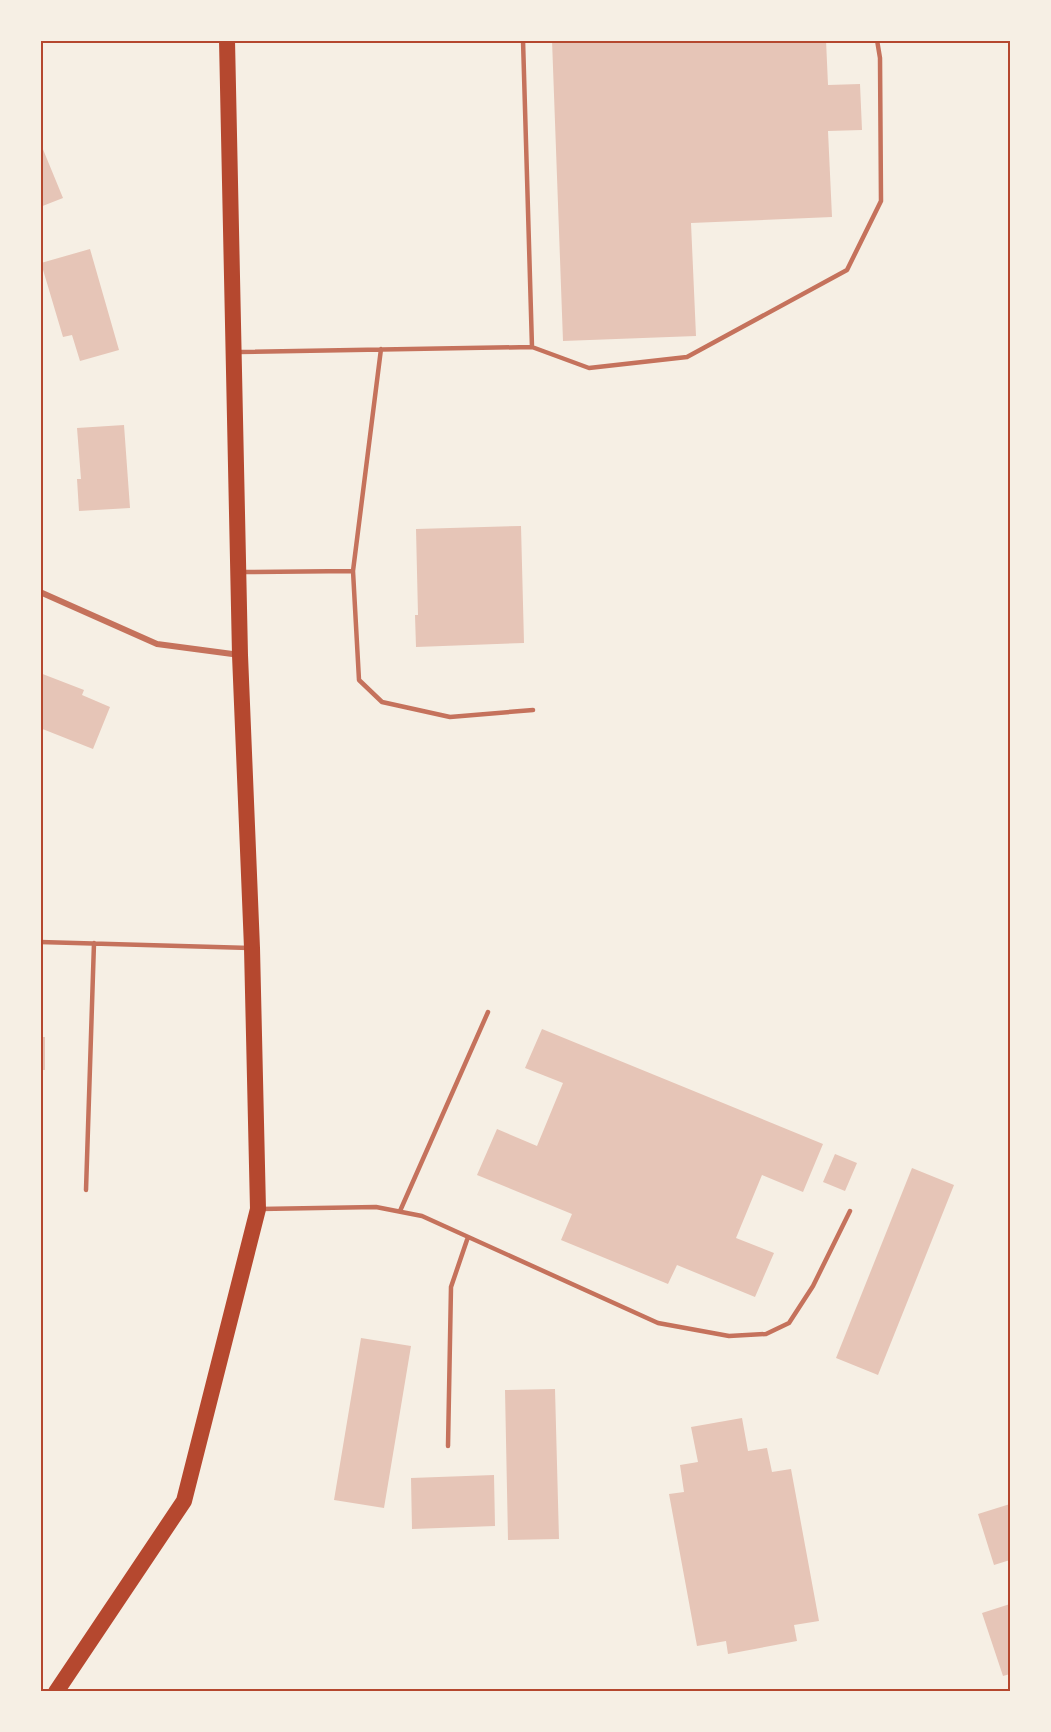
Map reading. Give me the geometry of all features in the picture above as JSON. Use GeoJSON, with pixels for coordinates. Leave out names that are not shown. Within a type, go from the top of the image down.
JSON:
{"type":"FeatureCollection","features":[{"type":"Feature","properties":{"kind":"highway"},"geometry":{"type":"LineString","coordinates":[[56,1692],[184,1501],[258,1209],[252,948],[240,655],[227,40]]}},
{"type":"Feature","properties":{"kind":"street"},"geometry":{"type":"LineString","coordinates":[[40,592],[157,644],[240,655]]}},
{"type":"Feature","properties":{"kind":"lane"},"geometry":{"type":"LineString","coordinates":[[523,40],[532,347]]}},
{"type":"Feature","properties":{"kind":"lane"},"geometry":{"type":"LineString","coordinates":[[234,352],[532,347],[589,368],[687,357],[847,270],[881,201],[880,58],[877,40]]}},
{"type":"Feature","properties":{"kind":"lane"},"geometry":{"type":"LineString","coordinates":[[381,349],[353,571],[359,680],[382,702],[450,717],[533,710]]}},
{"type":"Feature","properties":{"kind":"lane"},"geometry":{"type":"LineString","coordinates":[[239,572],[353,571]]}},
{"type":"Feature","properties":{"kind":"lane"},"geometry":{"type":"LineString","coordinates":[[40,942],[252,948]]}},
{"type":"Feature","properties":{"kind":"lane"},"geometry":{"type":"LineString","coordinates":[[86,1190],[94,944]]}},
{"type":"Feature","properties":{"kind":"lane"},"geometry":{"type":"LineString","coordinates":[[400,1211],[488,1012]]}},
{"type":"Feature","properties":{"kind":"lane"},"geometry":{"type":"LineString","coordinates":[[258,1209],[376,1208],[422,1215],[658,1323],[729,1336],[766,1334],[789,1323],[813,1286],[850,1211]]}},
{"type":"Feature","properties":{"kind":"lane"},"geometry":{"type":"LineString","coordinates":[[448,1446],[451,1287],[468,1237]]}},
{"type":"Feature","properties":{"kind":"building"},"geometry":{"type":"Polygon","coordinates":[[[552,40],[826,40],[828,85],[860,84],[862,130],[828,131],[832,217],[691,223],[696,336],[563,341],[552,40]]]}},
{"type":"Feature","properties":{"kind":"building"},"geometry":{"type":"Polygon","coordinates":[[[40,142],[63,198],[40,207],[40,142]]]}},
{"type":"Feature","properties":{"kind":"building"},"geometry":{"type":"Polygon","coordinates":[[[90,249],[119,350],[80,361],[72,335],[63,337],[41,263],[90,249]]]}},
{"type":"Feature","properties":{"kind":"building"},"geometry":{"type":"Polygon","coordinates":[[[124,425],[130,508],[79,511],[77,479],[81,479],[77,428],[124,425]]]}},
{"type":"Feature","properties":{"kind":"building"},"geometry":{"type":"Polygon","coordinates":[[[521,526],[524,643],[416,647],[415,615],[418,615],[416,529],[521,526]]]}},
{"type":"Feature","properties":{"kind":"building"},"geometry":{"type":"Polygon","coordinates":[[[40,673],[84,690],[82,695],[110,707],[93,749],[40,728],[40,673]]]}},
{"type":"Feature","properties":{"kind":"building"},"geometry":{"type":"Polygon","coordinates":[[[542,1029],[823,1144],[803,1192],[762,1175],[736,1238],[774,1253],[755,1297],[677,1265],[668,1284],[561,1240],[572,1214],[477,1175],[497,1129],[537,1146],[563,1083],[525,1068],[542,1029]]]}},
{"type":"Feature","properties":{"kind":"building"},"geometry":{"type":"Polygon","coordinates":[[[40,1037],[45,1037],[45,1070],[40,1070],[40,1037]]]}},
{"type":"Feature","properties":{"kind":"building"},"geometry":{"type":"Polygon","coordinates":[[[835,1154],[857,1163],[845,1191],[823,1182],[835,1154]]]}},
{"type":"Feature","properties":{"kind":"building"},"geometry":{"type":"Polygon","coordinates":[[[912,1168],[954,1185],[878,1375],[836,1358],[912,1168]]]}},
{"type":"Feature","properties":{"kind":"building"},"geometry":{"type":"Polygon","coordinates":[[[361,1338],[411,1346],[384,1508],[334,1500],[361,1338]]]}},
{"type":"Feature","properties":{"kind":"building"},"geometry":{"type":"Polygon","coordinates":[[[555,1389],[559,1539],[508,1540],[505,1390],[555,1389]]]}},
{"type":"Feature","properties":{"kind":"building"},"geometry":{"type":"Polygon","coordinates":[[[742,1418],[748,1451],[767,1448],[772,1472],[791,1469],[819,1621],[794,1625],[797,1641],[728,1654],[726,1641],[697,1646],[669,1494],[684,1492],[680,1465],[698,1462],[691,1427],[742,1418]]]}},
{"type":"Feature","properties":{"kind":"building"},"geometry":{"type":"Polygon","coordinates":[[[494,1475],[495,1526],[412,1529],[411,1478],[494,1475]]]}},
{"type":"Feature","properties":{"kind":"building"},"geometry":{"type":"Polygon","coordinates":[[[1010,1504],[1010,1560],[994,1565],[978,1514],[1010,1504]]]}},
{"type":"Feature","properties":{"kind":"building"},"geometry":{"type":"Polygon","coordinates":[[[1010,1604],[1010,1674],[1003,1676],[982,1613],[1010,1604]]]}}]}
